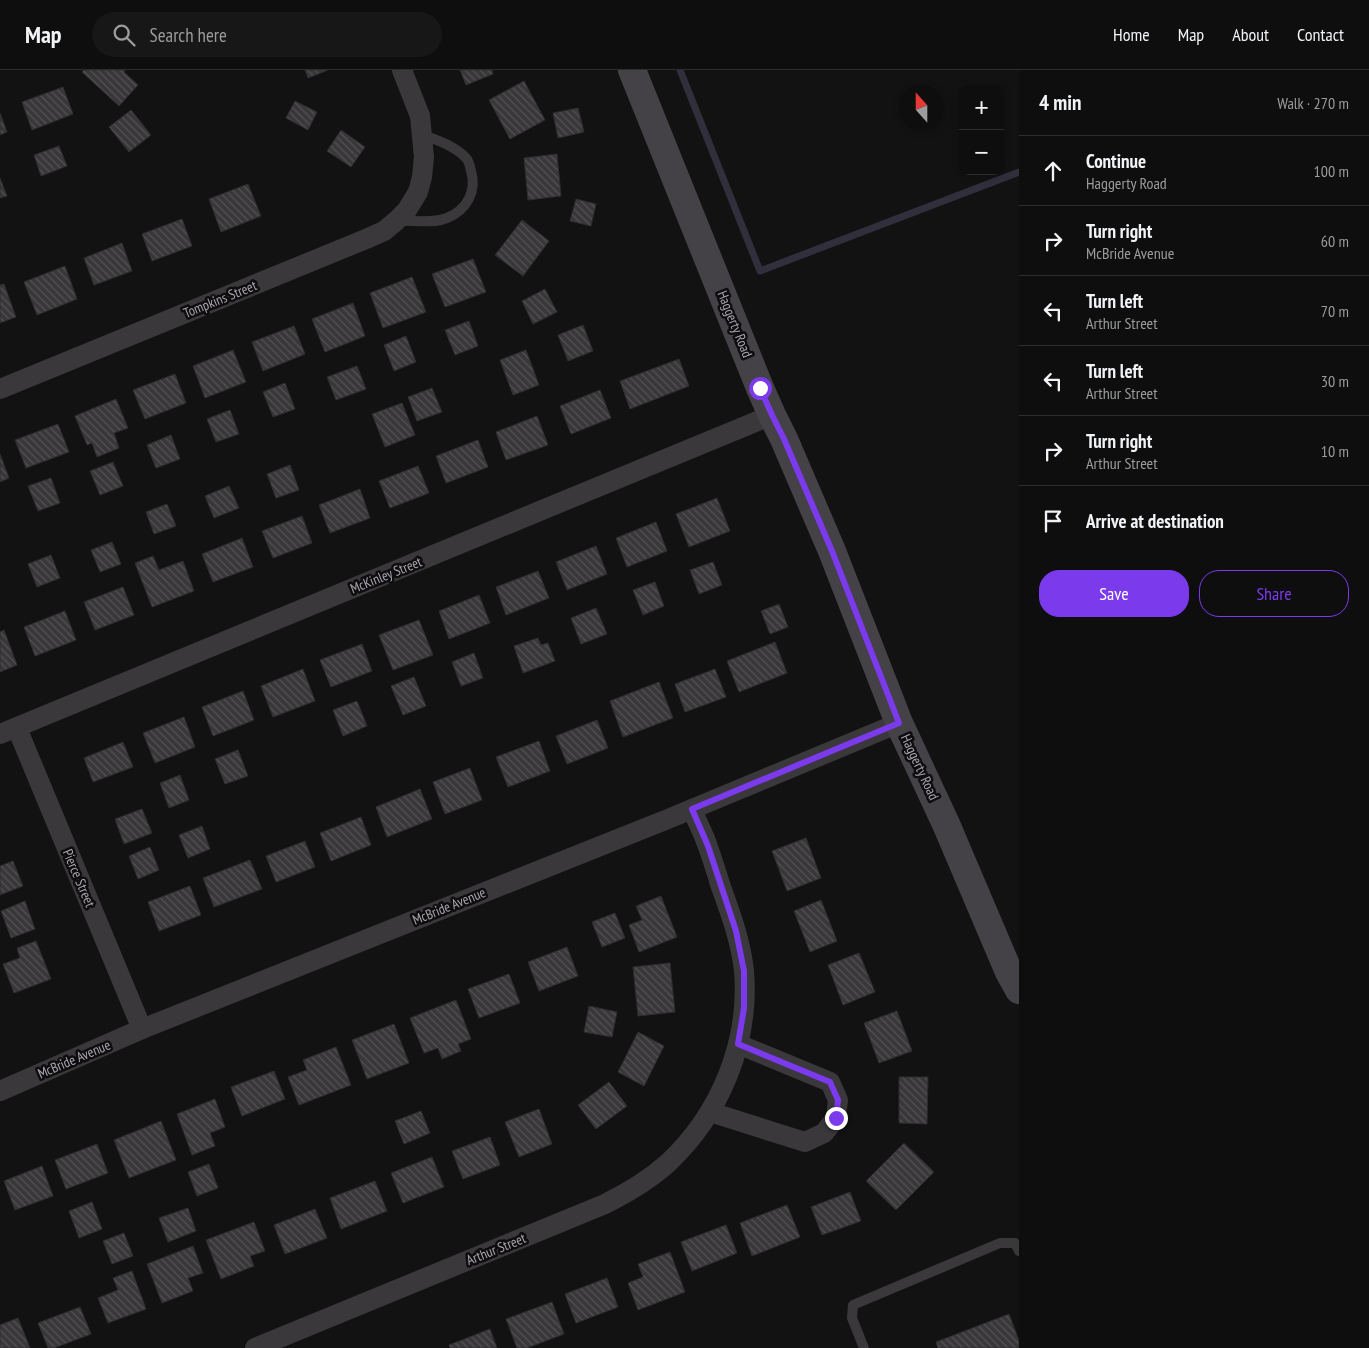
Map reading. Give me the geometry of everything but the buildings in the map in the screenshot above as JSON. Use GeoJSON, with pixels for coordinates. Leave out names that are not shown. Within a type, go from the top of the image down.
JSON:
{"type":"FeatureCollection","features":[{"type":"Feature","properties":{"kind":"main road","name":"Haggerty Road"},"geometry":{"type":"LineString","coordinates":[[632,70],[772,415],[832,551],[899,723],[946,824],[1008,972],[1019,990]]}},
{"type":"Feature","properties":{"kind":"street","name":"Tompkins Street"},"geometry":{"type":"LineString","coordinates":[[0,389],[366,239],[384,230],[396,221],[407,210],[418,192],[424,157],[420,116],[402,70]]}},
{"type":"Feature","properties":{"kind":"street","name":"McKinley Street"},"geometry":{"type":"LineString","coordinates":[[8,731],[772,415]]}},
{"type":"Feature","properties":{"kind":"street","name":"McBride Avenue"},"geometry":{"type":"LineString","coordinates":[[0,1091],[142,1029],[692,809],[899,723]]}},
{"type":"Feature","properties":{"kind":"street","name":"Pierce Street"},"geometry":{"type":"LineString","coordinates":[[8,731],[142,1029]]}},
{"type":"Feature","properties":{"kind":"street","name":"Arthur Street"},"geometry":{"type":"LineString","coordinates":[[255,1348],[605,1204],[627,1193],[648,1179],[688,1142],[710,1112],[726,1082],[738,1044],[744,1008],[744,971],[736,931],[708,846],[692,809]]}},
{"type":"Feature","properties":{"kind":"street"},"geometry":{"type":"LineString","coordinates":[[710,1112],[805,1142],[824,1133],[836,1118],[838,1100],[830,1082],[738,1044]]}},
{"type":"Feature","properties":{"kind":"lane"},"geometry":{"type":"LineString","coordinates":[[396,221],[434,221],[447,218],[459,212],[467,204],[472,190],[474,182],[468,158],[453,148],[421,134]]}},
{"type":"Feature","properties":{"kind":"lane"},"geometry":{"type":"LineString","coordinates":[[864,1348],[852,1318],[853,1305],[1000,1243],[1016,1243],[1019,1251]]}},
{"type":"Feature","properties":{"kind":"waterway"},"geometry":{"type":"LineString","coordinates":[[680,70],[760,271],[1019,172]]}},
{"type":"Feature","properties":{"kind":"route"},"geometry":{"type":"LineString","coordinates":[[760,388],[832,551],[899,723],[692,809],[708,846],[736,931],[744,971],[744,1008],[738,1044],[830,1082],[838,1100],[836,1118]]}}]}
